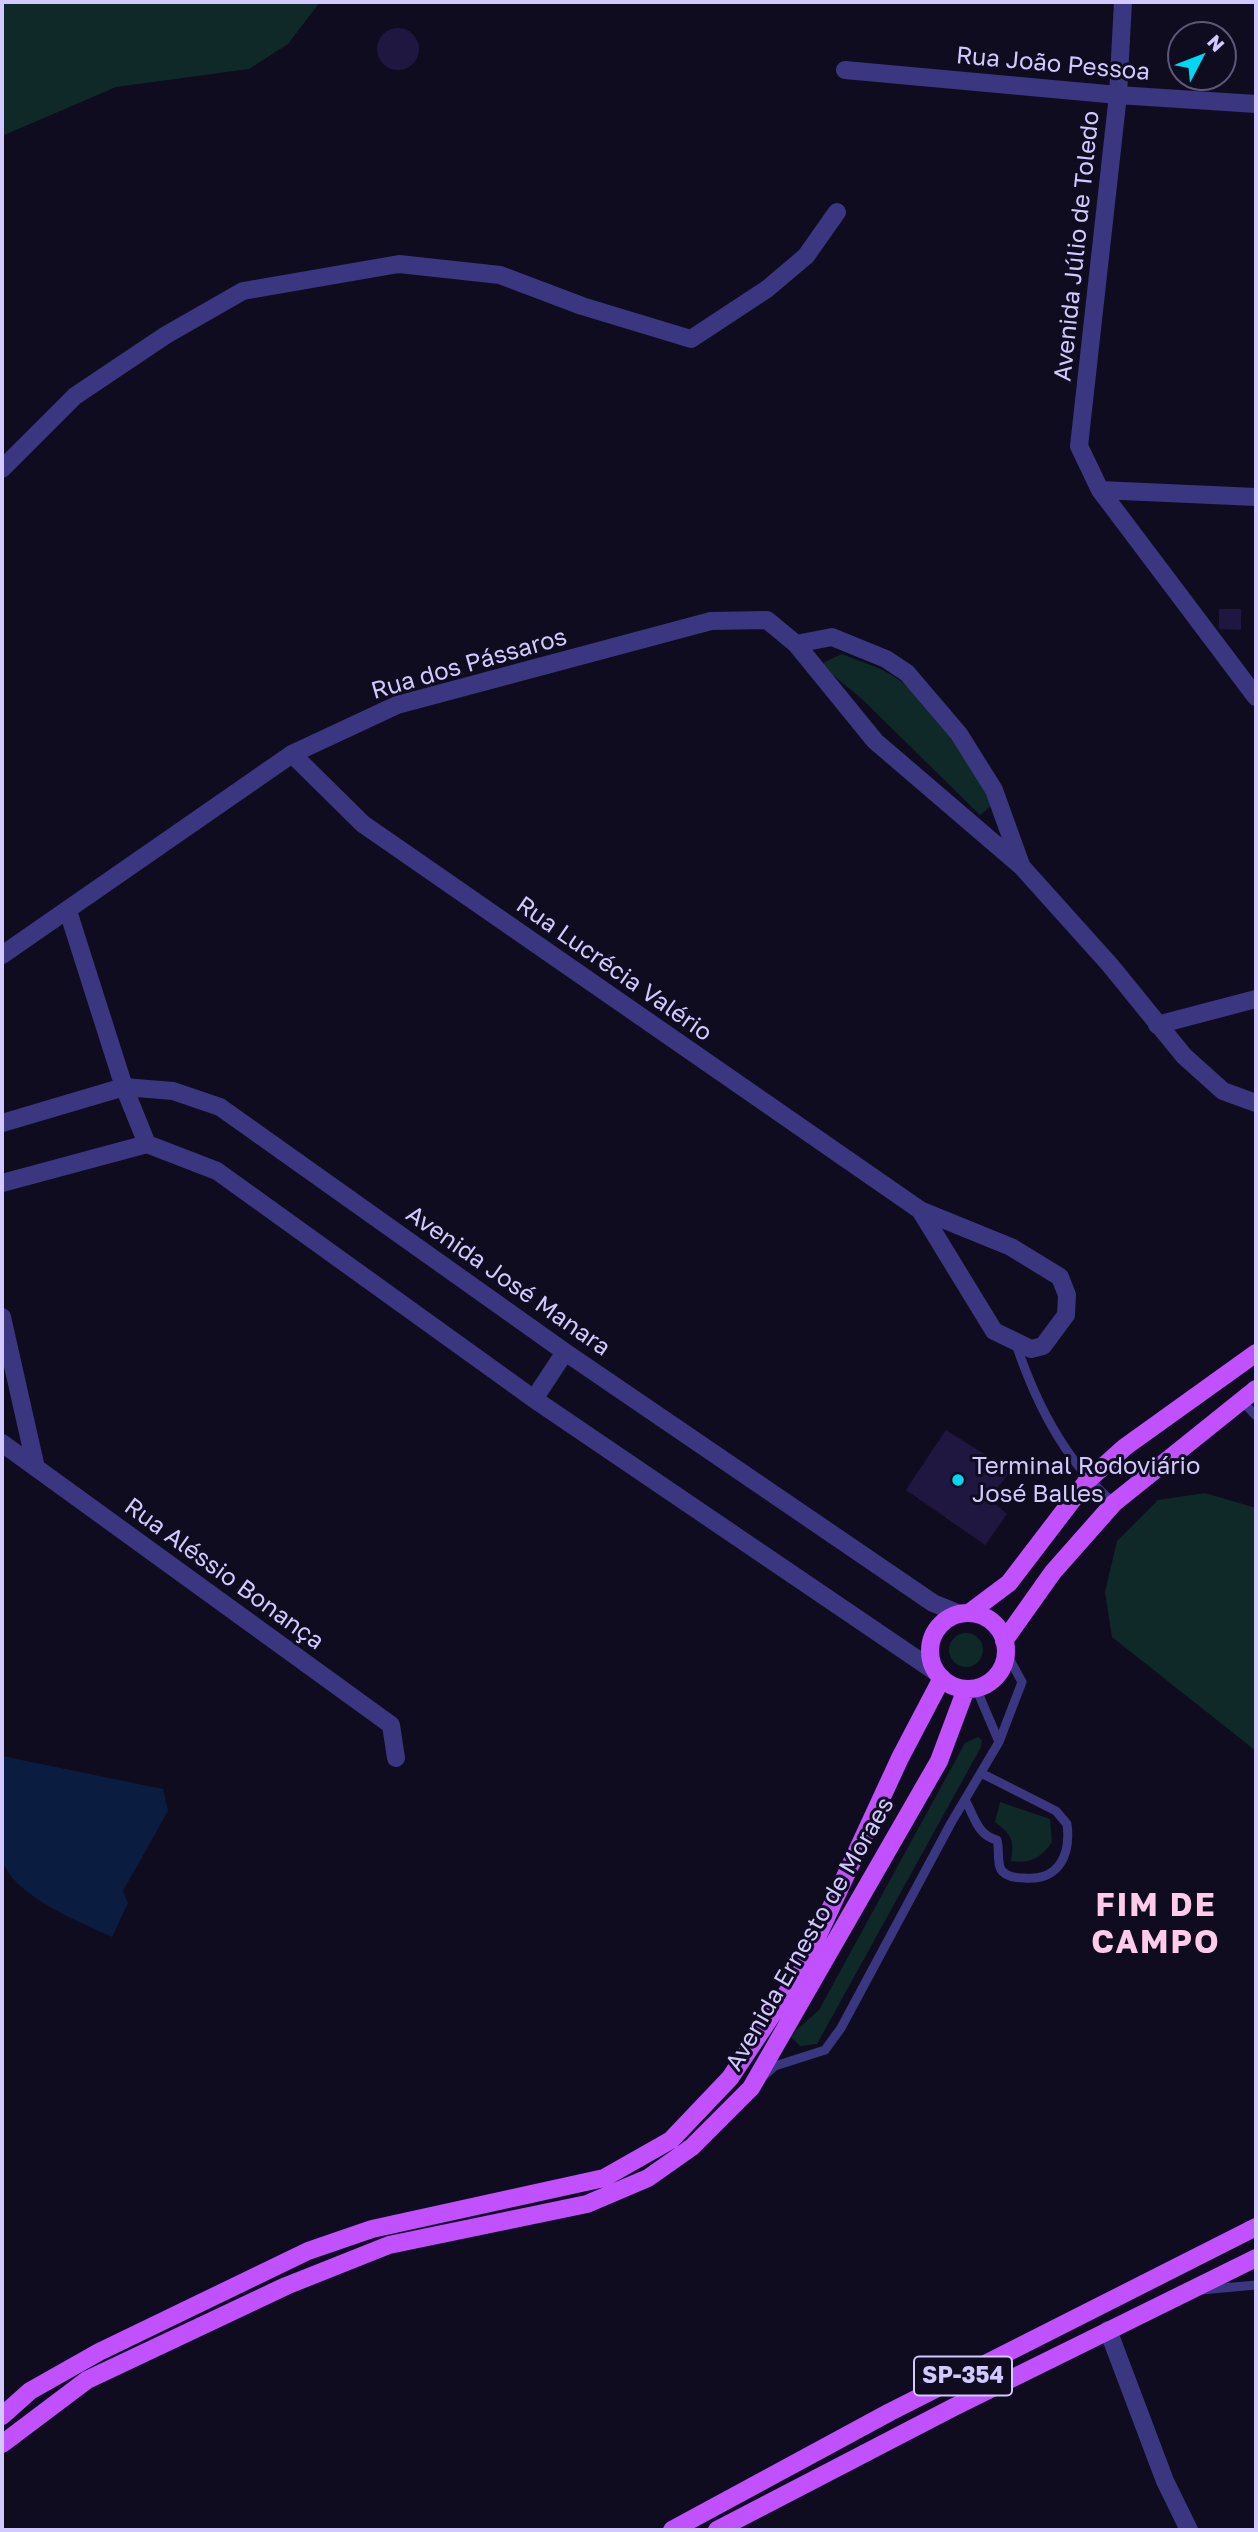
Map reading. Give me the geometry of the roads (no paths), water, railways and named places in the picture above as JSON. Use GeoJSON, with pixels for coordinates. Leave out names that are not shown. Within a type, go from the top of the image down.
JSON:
{"type":"FeatureCollection","features":[{"type":"Feature","properties":{"kind":"main road"},"geometry":{"type":"LineString","coordinates":[[1256,1353],[1125,1447],[1087,1481],[1009,1583],[964,1614],[950,1618],[935,1632],[930,1652],[939,1675],[971,1688],[986,1685],[1000,1671],[1005,1646],[1053,1572],[1114,1503],[1256,1389]]}},
{"type":"Feature","properties":{"kind":"main road"},"geometry":{"type":"LineString","coordinates":[[964,1614],[990,1621],[1005,1646]]}},
{"type":"Feature","properties":{"kind":"main road","name":"Avenida Ernesto de Moraes"},"geometry":{"type":"LineString","coordinates":[[2,2416],[30,2392],[99,2352],[308,2251],[372,2229],[604,2178],[671,2140],[730,2078],[802,1970],[939,1675]]}},
{"type":"Feature","properties":{"kind":"main road","name":"Avenida Ernesto de Moraes"},"geometry":{"type":"LineString","coordinates":[[2,2444],[34,2416],[87,2380],[286,2286],[389,2245],[587,2204],[648,2178],[692,2147],[751,2088],[939,1761],[971,1688]]}},
{"type":"Feature","properties":{"kind":"main road","name":"SP-354"},"geometry":{"type":"LineString","coordinates":[[672,2530],[890,2412],[1256,2227]]}},
{"type":"Feature","properties":{"kind":"main road","name":"SP-354"},"geometry":{"type":"LineString","coordinates":[[717,2530],[1108,2330],[1256,2258]]}},
{"type":"Feature","properties":{"kind":"street","name":"Avenida Júlio de Toledo"},"geometry":{"type":"LineString","coordinates":[[1123,2],[1118,95],[1079,446],[1100,490],[1256,697]]}},
{"type":"Feature","properties":{"kind":"street","name":"Rua João Pessoa"},"geometry":{"type":"LineString","coordinates":[[845,70],[1118,95],[1256,104]]}},
{"type":"Feature","properties":{"kind":"street"},"geometry":{"type":"LineString","coordinates":[[2,469],[75,396],[166,335],[243,291],[400,264],[500,275],[582,306],[691,339],[767,289],[806,257],[837,212]]}},
{"type":"Feature","properties":{"kind":"street"},"geometry":{"type":"LineString","coordinates":[[1100,490],[1256,497]]}},
{"type":"Feature","properties":{"kind":"street","name":"Rua dos Pássaros"},"geometry":{"type":"LineString","coordinates":[[2,954],[292,754],[397,705],[711,621],[767,620],[796,644],[875,741],[1022,867],[1110,965],[1157,1025],[1223,1091],[1256,1103]]}},
{"type":"Feature","properties":{"kind":"street","name":"Rua dos Pássaros"},"geometry":{"type":"LineString","coordinates":[[796,644],[832,637],[886,659],[907,673],[959,734],[994,790],[1022,867]]}},
{"type":"Feature","properties":{"kind":"street","name":"Rua Lucrécia Valério"},"geometry":{"type":"LineString","coordinates":[[292,754],[363,824],[920,1210],[1011,1247],[1059,1277],[1067,1295],[1066,1315],[1043,1346],[1031,1349],[994,1331],[980,1313],[920,1210]]}},
{"type":"Feature","properties":{"kind":"street"},"geometry":{"type":"LineString","coordinates":[[68,911],[124,1087],[147,1144]]}},
{"type":"Feature","properties":{"kind":"street"},"geometry":{"type":"LineString","coordinates":[[1157,1025],[1256,999]]}},
{"type":"Feature","properties":{"kind":"street","name":"Avenida José Manara"},"geometry":{"type":"LineString","coordinates":[[2,1123],[124,1087],[173,1091],[220,1107],[565,1352],[933,1603],[964,1614]]}},
{"type":"Feature","properties":{"kind":"street"},"geometry":{"type":"LineString","coordinates":[[2,1183],[147,1144],[217,1171],[534,1399],[939,1675]]}},
{"type":"Feature","properties":{"kind":"street"},"geometry":{"type":"LineString","coordinates":[[2,1317],[36,1468]]}},
{"type":"Feature","properties":{"kind":"street"},"geometry":{"type":"LineString","coordinates":[[534,1399],[565,1352]]}},
{"type":"Feature","properties":{"kind":"street","name":"Rua Aléssio Bonança"},"geometry":{"type":"LineString","coordinates":[[2,1443],[391,1725],[396,1758]]}},
{"type":"Feature","properties":{"kind":"street"},"geometry":{"type":"LineString","coordinates":[[1108,2330],[1165,2482],[1189,2530]]}},
{"type":"Feature","properties":{"kind":"lane"},"geometry":{"type":"LineString","coordinates":[[1016,1344],[1028,1382],[1069,1457],[1087,1481],[1114,1503]]}},
{"type":"Feature","properties":{"kind":"lane"},"geometry":{"type":"LineString","coordinates":[[1241,1400],[1256,1416]]}},
{"type":"Feature","properties":{"kind":"lane"},"geometry":{"type":"LineString","coordinates":[[751,2088],[775,2066],[825,2050],[841,2028],[999,1742],[1022,1682],[1005,1646]]}},
{"type":"Feature","properties":{"kind":"lane"},"geometry":{"type":"LineString","coordinates":[[971,1688],[999,1742]]}},
{"type":"Feature","properties":{"kind":"lane"},"geometry":{"type":"LineString","coordinates":[[965,1800],[979,1830],[986,1837],[997,1840],[1000,1869],[1005,1875],[1024,1878],[1054,1873],[1065,1857],[1067,1824],[1056,1811],[981,1773]]}},
{"type":"Feature","properties":{"kind":"lane"},"geometry":{"type":"LineString","coordinates":[[1189,2292],[1256,2285]]}},
{"type":"Feature","properties":{"kind":"water"},"geometry":{"type":"Polygon","coordinates":[[[2,1756],[163,1789],[168,1811],[123,1891],[128,1903],[112,1937],[36,1898],[11,1876],[3,1863],[2,1756]]]}},
{"type":"Feature","properties":{"kind":"place","name":"Terminal Rodoviário José Balles"},"geometry":{"type":"Point","coordinates":[958,1480]}},
{"type":"Feature","properties":{"kind":"district","name":"FIM DE CAMPO"},"geometry":{"type":"Point","coordinates":[1156,1924]}}]}
